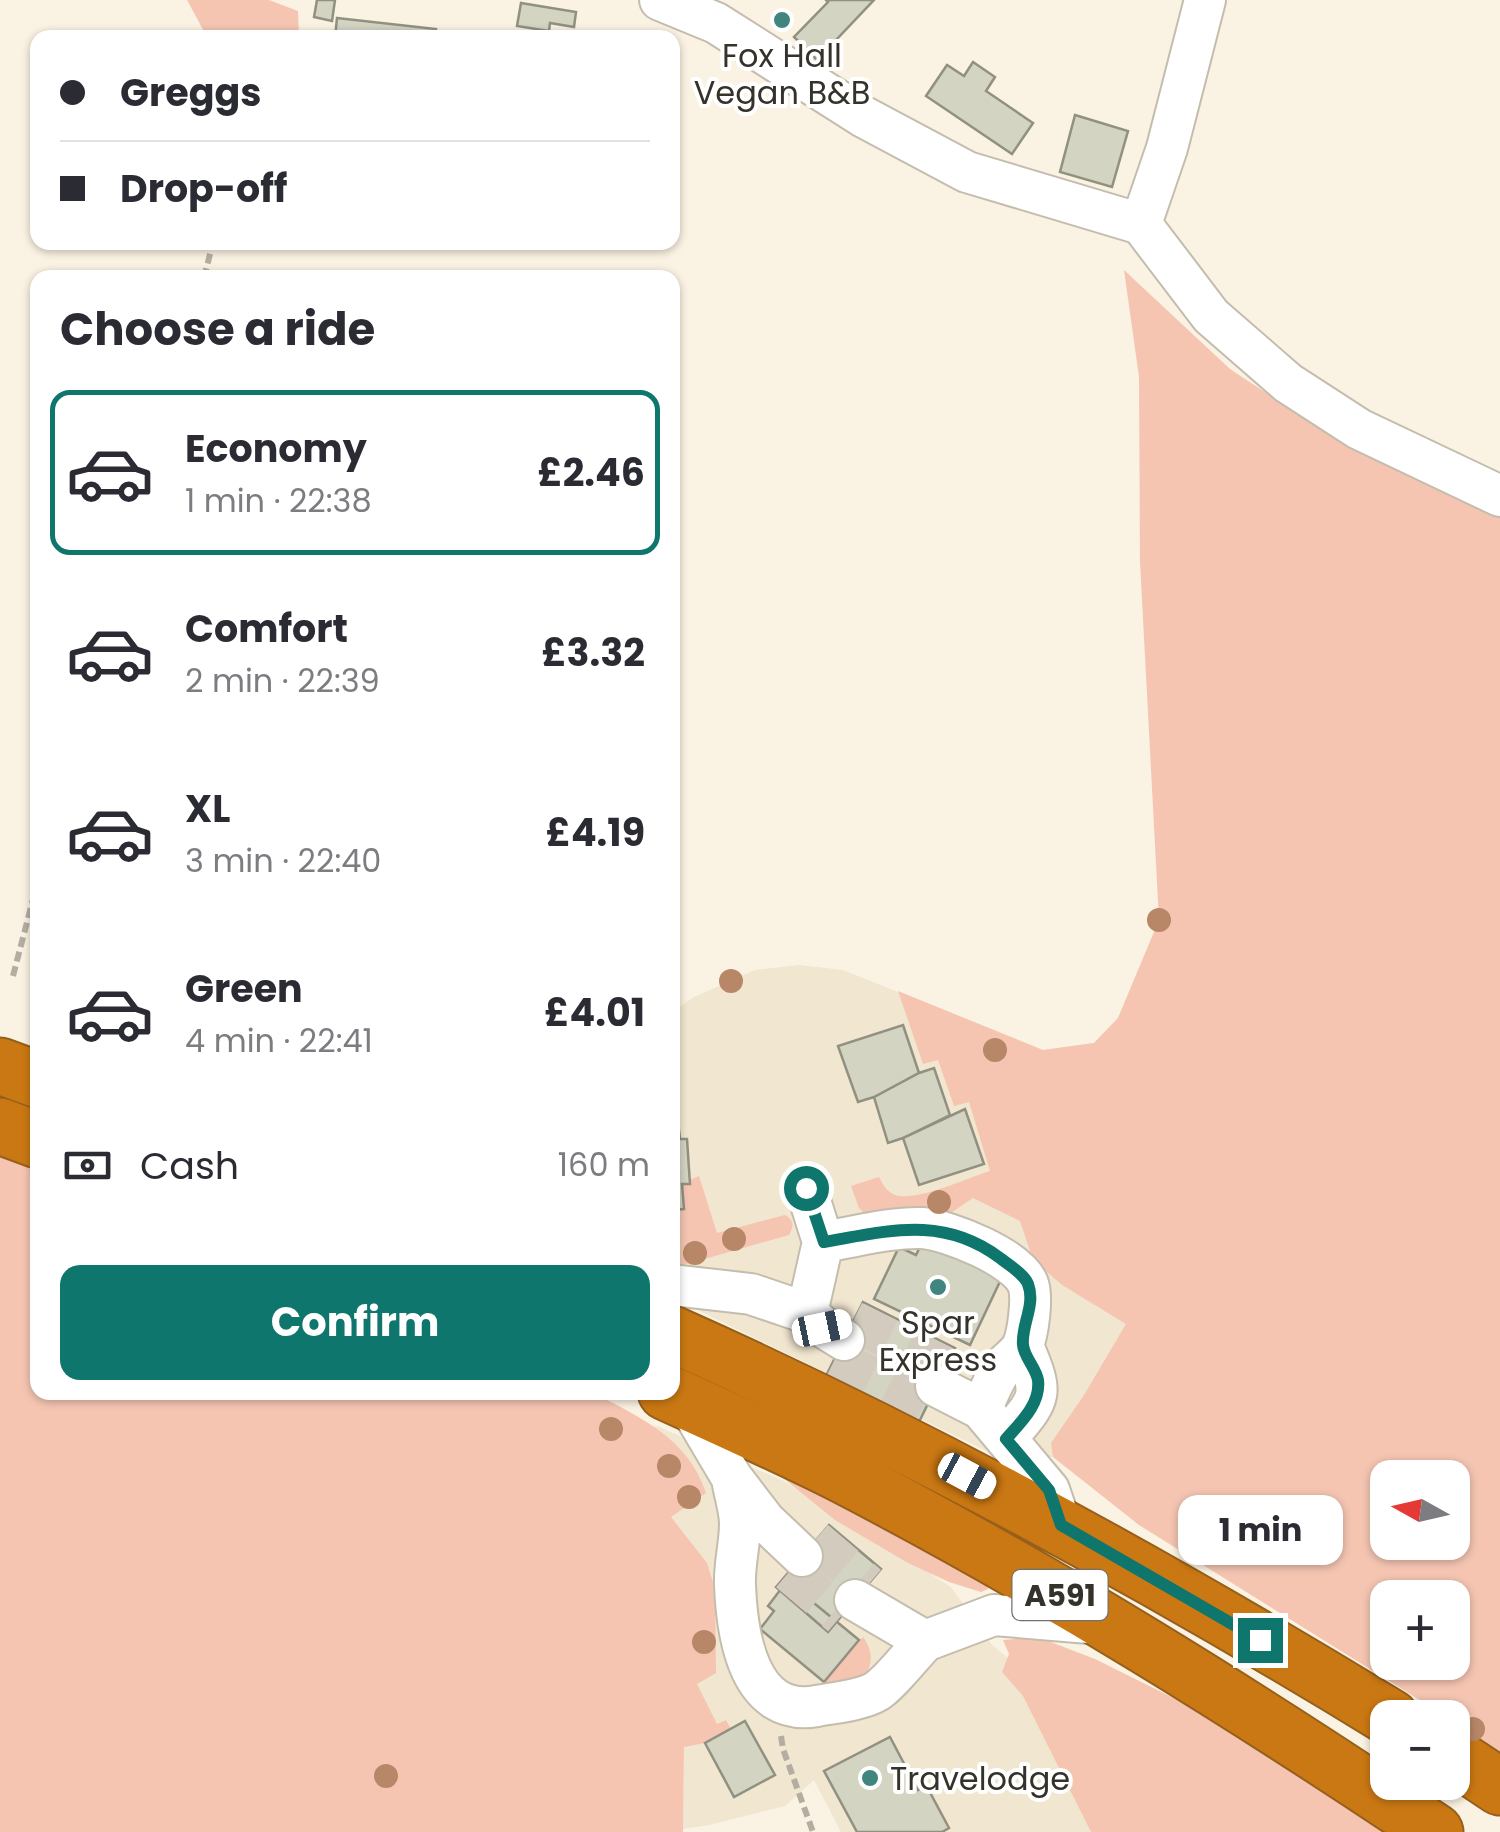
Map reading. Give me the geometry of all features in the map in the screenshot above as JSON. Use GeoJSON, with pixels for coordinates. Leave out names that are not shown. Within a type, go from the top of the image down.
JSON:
{"type":"FeatureCollection","features":[{"type":"Feature","properties":{"kind":"highway"},"geometry":{"type":"LineString","coordinates":[[0,1066],[30,1077]]}},
{"type":"Feature","properties":{"kind":"highway"},"geometry":{"type":"LineString","coordinates":[[0,1126],[30,1137]]}},
{"type":"Feature","properties":{"kind":"highway","name":"A591"},"geometry":{"type":"LineString","coordinates":[[680,1338],[785,1385],[1061,1525],[1370,1706]]}},
{"type":"Feature","properties":{"kind":"highway","name":"A591"},"geometry":{"type":"LineString","coordinates":[[680,1399],[842,1474],[1028,1576],[1302,1743],[1435,1832]]}},
{"type":"Feature","properties":{"kind":"highway"},"geometry":{"type":"LineString","coordinates":[[1470,1767],[1500,1787]]}},
{"type":"Feature","properties":{"kind":"street"},"geometry":{"type":"LineString","coordinates":[[660,0],[716,24],[862,116],[967,172],[1141,224],[1211,316],[1288,383],[1360,429],[1500,496]]}},
{"type":"Feature","properties":{"kind":"street"},"geometry":{"type":"LineString","coordinates":[[1141,224],[1166,148],[1205,0]]}},
{"type":"Feature","properties":{"kind":"street"},"geometry":{"type":"LineString","coordinates":[[680,1285],[751,1294],[832,1332],[824,1242],[806,1188]]}},
{"type":"Feature","properties":{"kind":"street"},"geometry":{"type":"LineString","coordinates":[[824,1242],[927,1228],[994,1253],[1016,1270],[1028,1284],[1030,1309],[1022,1346],[1000,1371],[994,1424]]}},
{"type":"Feature","properties":{"kind":"street"},"geometry":{"type":"LineString","coordinates":[[936,1386],[994,1424],[1049,1490],[1061,1525]]}},
{"type":"Feature","properties":{"kind":"street"},"geometry":{"type":"LineString","coordinates":[[678,1400],[732,1478],[740,1522],[735,1582],[740,1636],[760,1685],[774,1700],[798,1709],[876,1692],[927,1642],[994,1615],[1110,1625]]}},
{"type":"Feature","properties":{"kind":"street"},"geometry":{"type":"LineString","coordinates":[[732,1478],[780,1506],[802,1556],[740,1522]]}},
{"type":"Feature","properties":{"kind":"street"},"geometry":{"type":"LineString","coordinates":[[854,1600],[927,1642]]}},
{"type":"Feature","properties":{"kind":"path"},"geometry":{"type":"LineString","coordinates":[[13,976],[30,908]]}},
{"type":"Feature","properties":{"kind":"path"},"geometry":{"type":"LineString","coordinates":[[774,1700],[783,1749],[813,1832]]}},
{"type":"Feature","properties":{"kind":"shaded area"},"geometry":{"type":"Polygon","coordinates":[[[187,0],[269,0],[298,11],[299,30],[203,30],[187,0]]]}},
{"type":"Feature","properties":{"kind":"shaded area"},"geometry":{"type":"Polygon","coordinates":[[[1124,270],[1230,369],[1340,442],[1500,512],[1500,1752],[1470,1732],[1470,1700],[1420,1700],[1388,1680],[1470,1680],[1470,1580],[1370,1580],[1370,1669],[1139,1525],[1053,1457],[1051,1443],[1126,1324],[1062,1285],[1033,1260],[1020,1221],[973,1198],[948,1215],[868,1217],[859,1208],[851,1186],[879,1177],[895,1195],[915,1195],[990,1171],[969,1102],[954,1106],[938,1060],[923,1064],[898,991],[1043,1050],[1094,1043],[1118,1018],[1159,920],[1140,562],[1139,377],[1124,270]]]}},
{"type":"Feature","properties":{"kind":"shaded area"},"geometry":{"type":"Polygon","coordinates":[[[1159,920],[1268,1214],[1053,1457],[1003,1459],[680,1301],[680,1007],[694,997],[755,970],[799,965],[843,970],[1043,1050],[1094,1043],[1118,1018],[1159,920]]]}},
{"type":"Feature","properties":{"kind":"shaded area"},"geometry":{"type":"Polygon","coordinates":[[[0,1144],[30,1155],[30,1400],[607,1400],[661,1432],[688,1458],[698,1474],[706,1493],[671,1517],[707,1563],[715,1589],[716,1673],[697,1684],[717,1724],[726,1720],[731,1729],[705,1743],[684,1747],[683,1832],[0,1832],[0,1144]]]}},
{"type":"Feature","properties":{"kind":"shaded area"},"geometry":{"type":"Polygon","coordinates":[[[699,1176],[717,1233],[785,1215],[792,1224],[789,1235],[680,1266],[682,1184],[690,1184],[699,1176]]]}},
{"type":"Feature","properties":{"kind":"shaded area"},"geometry":{"type":"Polygon","coordinates":[[[657,1426],[786,1482],[951,1587],[993,1646],[1063,1701],[1120,1832],[841,1832],[814,1780],[785,1806],[683,1829],[685,1667],[599,1440],[657,1426]]]}},
{"type":"Feature","properties":{"kind":"shaded area"},"geometry":{"type":"Polygon","coordinates":[[[783,1470],[990,1583],[988,1589],[981,1592],[949,1582],[908,1563],[835,1520],[777,1473],[783,1470]]]}},
{"type":"Feature","properties":{"kind":"shaded area"},"geometry":{"type":"Polygon","coordinates":[[[863,1637],[871,1660],[862,1682],[837,1689],[824,1682],[863,1637]]]}},
{"type":"Feature","properties":{"kind":"shaded area"},"geometry":{"type":"Polygon","coordinates":[[[1003,1640],[1048,1641],[1095,1659],[1248,1735],[1407,1832],[1091,1832],[1023,1696],[1002,1672],[1009,1654],[1003,1640]]]}},
{"type":"Feature","properties":{"kind":"building"},"geometry":{"type":"Polygon","coordinates":[[[317,0],[335,0],[332,21],[314,17],[317,0]]]}},
{"type":"Feature","properties":{"kind":"building"},"geometry":{"type":"Polygon","coordinates":[[[826,0],[874,0],[817,60],[794,37],[826,0]]]}},
{"type":"Feature","properties":{"kind":"building"},"geometry":{"type":"Polygon","coordinates":[[[521,3],[576,12],[574,27],[550,23],[549,30],[517,26],[521,3]]]}},
{"type":"Feature","properties":{"kind":"building"},"geometry":{"type":"Polygon","coordinates":[[[337,18],[436,29],[436,30],[336,30],[337,18]]]}},
{"type":"Feature","properties":{"kind":"building"},"geometry":{"type":"Polygon","coordinates":[[[973,62],[995,77],[986,91],[1033,123],[1012,154],[926,96],[947,65],[964,76],[973,62]]]}},
{"type":"Feature","properties":{"kind":"building"},"geometry":{"type":"Polygon","coordinates":[[[1075,115],[1128,131],[1112,187],[1060,172],[1075,115]]]}},
{"type":"Feature","properties":{"kind":"building"},"geometry":{"type":"Polygon","coordinates":[[[903,1025],[919,1073],[858,1102],[838,1046],[903,1025]]]}},
{"type":"Feature","properties":{"kind":"building"},"geometry":{"type":"Polygon","coordinates":[[[934,1068],[950,1115],[888,1143],[874,1097],[934,1068]]]}},
{"type":"Feature","properties":{"kind":"building"},"geometry":{"type":"Polygon","coordinates":[[[965,1109],[984,1164],[919,1185],[903,1138],[965,1109]]]}},
{"type":"Feature","properties":{"kind":"building"},"geometry":{"type":"Polygon","coordinates":[[[680,1139],[687,1139],[690,1184],[682,1184],[684,1209],[680,1209],[680,1139]]]}},
{"type":"Feature","properties":{"kind":"building","name":"Spar Express"},"geometry":{"type":"Polygon","coordinates":[[[924,1238],[1003,1275],[970,1345],[874,1299],[899,1247],[916,1255],[924,1238]]]}},
{"type":"Feature","properties":{"kind":"building"},"geometry":{"type":"Polygon","coordinates":[[[863,1302],[955,1348],[918,1424],[825,1378],[863,1302]]]}},
{"type":"Feature","properties":{"kind":"building"},"geometry":{"type":"Polygon","coordinates":[[[829,1525],[881,1569],[828,1632],[776,1587],[829,1525]]]}},
{"type":"Feature","properties":{"kind":"building"},"geometry":{"type":"Polygon","coordinates":[[[787,1581],[859,1640],[824,1682],[760,1629],[774,1611],[768,1606],[787,1581]]]}},
{"type":"Feature","properties":{"kind":"building"},"geometry":{"type":"Polygon","coordinates":[[[745,1721],[775,1775],[734,1797],[705,1743],[745,1721]]]}},
{"type":"Feature","properties":{"kind":"building","name":"Travelodge"},"geometry":{"type":"Polygon","coordinates":[[[890,1737],[918,1790],[926,1785],[949,1828],[942,1832],[857,1832],[824,1771],[890,1737]]]}},
{"type":"Feature","properties":{"kind":"tunnel"},"geometry":{"type":"LineString","coordinates":[[853,1321],[945,1367]]}},
{"type":"Feature","properties":{"kind":"tunnel"},"geometry":{"type":"LineString","coordinates":[[835,1359],[927,1405]]}},
{"type":"Feature","properties":{"kind":"tunnel"},"geometry":{"type":"LineString","coordinates":[[815,1540],[868,1585]]}},
{"type":"Feature","properties":{"kind":"tunnel"},"geometry":{"type":"LineString","coordinates":[[789,1572],[841,1616]]}},
{"type":"Feature","properties":{"kind":"place","name":"Fox Hall Vegan B&B"},"geometry":{"type":"Point","coordinates":[782,20]}},
{"type":"Feature","properties":{"kind":"place","name":"Spar Express"},"geometry":{"type":"Point","coordinates":[938,1287]}},
{"type":"Feature","properties":{"kind":"place","name":"Travelodge"},"geometry":{"type":"Point","coordinates":[870,1778]}},
{"type":"Feature","properties":{"kind":"route"},"geometry":{"type":"LineString","coordinates":[[806,1188],[824,1242],[927,1228],[994,1253],[1016,1270],[1028,1284],[1030,1309],[1022,1346],[1038,1381],[1034,1405],[1006,1439],[1049,1490],[1061,1525],[1260,1640]]}}]}
